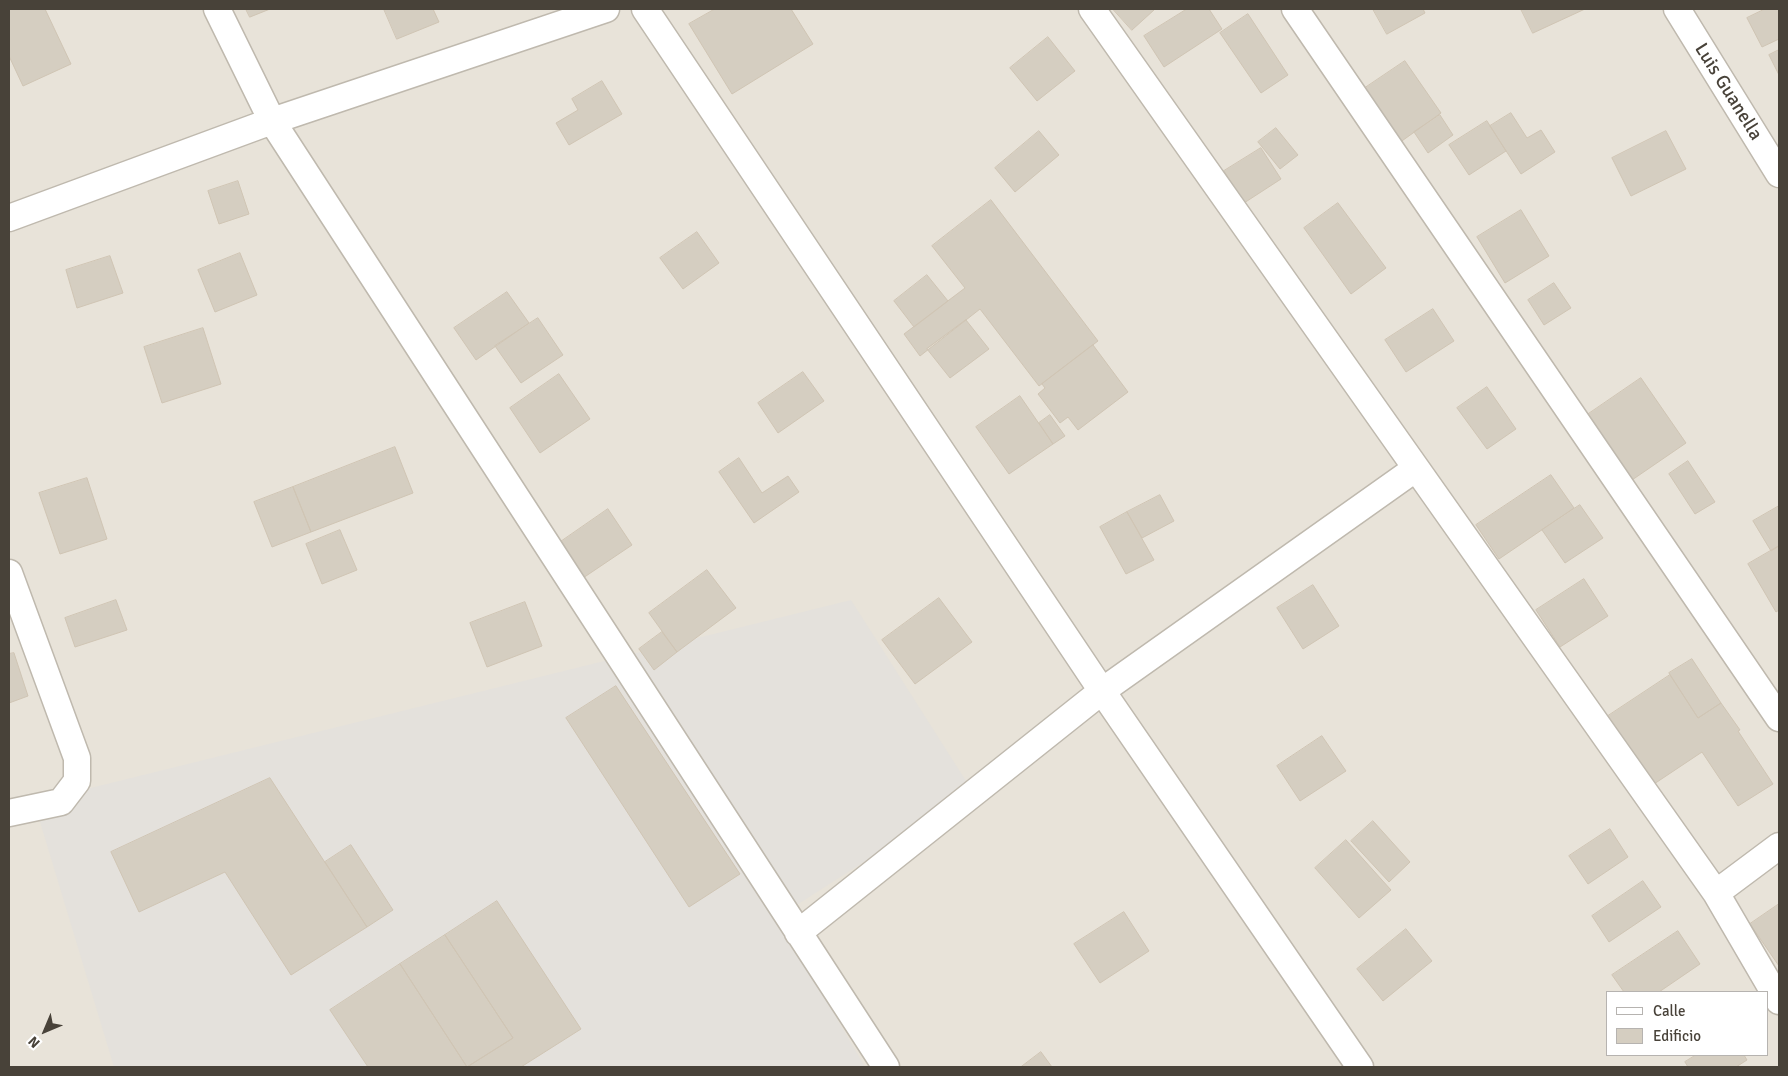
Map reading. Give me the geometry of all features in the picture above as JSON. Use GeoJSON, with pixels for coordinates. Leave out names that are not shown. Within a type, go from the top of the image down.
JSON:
{"type":"FeatureCollection","features":[{"type":"Feature","properties":{"kind":"street"},"geometry":{"type":"LineString","coordinates":[[217,9],[272,121],[886,1067]]}},
{"type":"Feature","properties":{"kind":"street"},"geometry":{"type":"LineString","coordinates":[[9,218],[272,121],[606,9]]}},
{"type":"Feature","properties":{"kind":"street"},"geometry":{"type":"LineString","coordinates":[[646,9],[1102,691],[1360,1067]]}},
{"type":"Feature","properties":{"kind":"street"},"geometry":{"type":"LineString","coordinates":[[1092,9],[1716,893],[1779,1001]]}},
{"type":"Feature","properties":{"kind":"street"},"geometry":{"type":"LineString","coordinates":[[1295,9],[1779,718]]}},
{"type":"Feature","properties":{"kind":"street","name":"Luis Guanella"},"geometry":{"type":"LineString","coordinates":[[1677,9],[1779,174]]}},
{"type":"Feature","properties":{"kind":"street"},"geometry":{"type":"LineString","coordinates":[[798,933],[1102,691],[1415,469]]}},
{"type":"Feature","properties":{"kind":"street"},"geometry":{"type":"LineString","coordinates":[[9,573],[77,758],[77,781],[61,802],[9,813]]}},
{"type":"Feature","properties":{"kind":"street"},"geometry":{"type":"LineString","coordinates":[[1716,893],[1779,846]]}},
{"type":"Feature","properties":{"kind":"shaded area"},"geometry":{"type":"Polygon","coordinates":[[[9,9],[1779,9],[1779,1067],[9,1067],[9,9]]]}},
{"type":"Feature","properties":{"kind":"shaded area"},"geometry":{"type":"Polygon","coordinates":[[[851,600],[973,792],[778,917],[865,1067],[114,1067],[34,802],[851,600]]]}},
{"type":"Feature","properties":{"kind":"building"},"geometry":{"type":"Polygon","coordinates":[[[9,9],[45,9],[71,64],[23,86],[9,56],[9,9]]]}},
{"type":"Feature","properties":{"kind":"building"},"geometry":{"type":"Polygon","coordinates":[[[246,9],[270,9],[250,17],[246,9]]]}},
{"type":"Feature","properties":{"kind":"building"},"geometry":{"type":"Polygon","coordinates":[[[384,9],[433,9],[439,22],[397,39],[384,9]]]}},
{"type":"Feature","properties":{"kind":"building"},"geometry":{"type":"Polygon","coordinates":[[[715,9],[791,9],[813,44],[732,94],[689,24],[715,9]]]}},
{"type":"Feature","properties":{"kind":"building"},"geometry":{"type":"Polygon","coordinates":[[[1113,9],[1153,9],[1154,10],[1132,30],[1113,9]]]}},
{"type":"Feature","properties":{"kind":"building"},"geometry":{"type":"Polygon","coordinates":[[[1187,9],[1209,9],[1222,29],[1164,67],[1144,36],[1187,9]]]}},
{"type":"Feature","properties":{"kind":"building"},"geometry":{"type":"Polygon","coordinates":[[[1373,9],[1423,9],[1425,13],[1387,34],[1373,9]]]}},
{"type":"Feature","properties":{"kind":"building"},"geometry":{"type":"Polygon","coordinates":[[[1521,9],[1585,9],[1533,33],[1521,9]]]}},
{"type":"Feature","properties":{"kind":"building"},"geometry":{"type":"Polygon","coordinates":[[[1765,9],[1779,9],[1779,39],[1762,47],[1747,18],[1765,9]]]}},
{"type":"Feature","properties":{"kind":"building"},"geometry":{"type":"Polygon","coordinates":[[[1248,14],[1288,75],[1261,93],[1220,33],[1248,14]]]}},
{"type":"Feature","properties":{"kind":"building"},"geometry":{"type":"Polygon","coordinates":[[[1048,37],[1075,71],[1037,101],[1010,68],[1048,37]]]}},
{"type":"Feature","properties":{"kind":"building"},"geometry":{"type":"Polygon","coordinates":[[[1779,50],[1779,75],[1769,55],[1779,50]]]}},
{"type":"Feature","properties":{"kind":"building"},"geometry":{"type":"Polygon","coordinates":[[[1405,61],[1441,113],[1399,143],[1362,90],[1405,61]]]}},
{"type":"Feature","properties":{"kind":"building"},"geometry":{"type":"Polygon","coordinates":[[[602,81],[622,114],[569,145],[556,123],[578,110],[572,99],[602,81]]]}},
{"type":"Feature","properties":{"kind":"building"},"geometry":{"type":"Polygon","coordinates":[[[1511,113],[1527,138],[1541,130],[1555,152],[1521,174],[1490,126],[1511,113]]]}},
{"type":"Feature","properties":{"kind":"building"},"geometry":{"type":"Polygon","coordinates":[[[1440,115],[1453,135],[1428,153],[1414,132],[1440,115]]]}},
{"type":"Feature","properties":{"kind":"building"},"geometry":{"type":"Polygon","coordinates":[[[1487,121],[1506,151],[1469,175],[1449,145],[1487,121]]]}},
{"type":"Feature","properties":{"kind":"building"},"geometry":{"type":"Polygon","coordinates":[[[1276,128],[1298,155],[1280,169],[1258,142],[1276,128]]]}},
{"type":"Feature","properties":{"kind":"building"},"geometry":{"type":"Polygon","coordinates":[[[1039,131],[1059,155],[1015,192],[995,168],[1039,131]]]}},
{"type":"Feature","properties":{"kind":"building"},"geometry":{"type":"Polygon","coordinates":[[[1666,131],[1686,169],[1631,196],[1612,158],[1666,131]]]}},
{"type":"Feature","properties":{"kind":"building"},"geometry":{"type":"Polygon","coordinates":[[[1261,148],[1281,179],[1244,203],[1224,171],[1261,148]]]}},
{"type":"Feature","properties":{"kind":"building"},"geometry":{"type":"Polygon","coordinates":[[[238,181],[249,214],[219,224],[208,191],[238,181]]]}},
{"type":"Feature","properties":{"kind":"building"},"geometry":{"type":"Polygon","coordinates":[[[991,200],[1098,341],[1039,386],[980,309],[920,356],[904,334],[965,288],[932,246],[991,200]]]}},
{"type":"Feature","properties":{"kind":"building"},"geometry":{"type":"Polygon","coordinates":[[[1338,203],[1386,268],[1351,294],[1304,228],[1338,203]]]}},
{"type":"Feature","properties":{"kind":"building"},"geometry":{"type":"Polygon","coordinates":[[[1521,210],[1549,256],[1505,283],[1477,237],[1521,210]]]}},
{"type":"Feature","properties":{"kind":"building"},"geometry":{"type":"Polygon","coordinates":[[[697,232],[719,263],[683,289],[660,258],[697,232]]]}},
{"type":"Feature","properties":{"kind":"building"},"geometry":{"type":"Polygon","coordinates":[[[240,253],[257,295],[215,312],[198,270],[240,253]]]}},
{"type":"Feature","properties":{"kind":"building"},"geometry":{"type":"Polygon","coordinates":[[[110,256],[123,293],[77,308],[66,270],[110,256]]]}},
{"type":"Feature","properties":{"kind":"building"},"geometry":{"type":"Polygon","coordinates":[[[927,275],[948,301],[914,327],[894,301],[927,275]]]}},
{"type":"Feature","properties":{"kind":"building"},"geometry":{"type":"Polygon","coordinates":[[[1554,283],[1571,308],[1544,325],[1528,300],[1554,283]]]}},
{"type":"Feature","properties":{"kind":"building"},"geometry":{"type":"Polygon","coordinates":[[[507,292],[529,323],[476,360],[454,328],[507,292]]]}},
{"type":"Feature","properties":{"kind":"building"},"geometry":{"type":"Polygon","coordinates":[[[1433,309],[1454,341],[1406,372],[1385,340],[1433,309]]]}},
{"type":"Feature","properties":{"kind":"building"},"geometry":{"type":"Polygon","coordinates":[[[538,318],[563,355],[521,383],[495,346],[538,318]]]}},
{"type":"Feature","properties":{"kind":"building"},"geometry":{"type":"Polygon","coordinates":[[[966,320],[989,349],[950,378],[927,349],[966,320]]]}},
{"type":"Feature","properties":{"kind":"building"},"geometry":{"type":"Polygon","coordinates":[[[203,328],[221,384],[162,403],[144,347],[203,328]]]}},
{"type":"Feature","properties":{"kind":"building"},"geometry":{"type":"Polygon","coordinates":[[[1093,345],[1128,392],[1078,430],[1068,417],[1060,423],[1038,394],[1045,388],[1042,384],[1093,345]]]}},
{"type":"Feature","properties":{"kind":"building"},"geometry":{"type":"Polygon","coordinates":[[[803,372],[824,401],[778,433],[758,403],[803,372]]]}},
{"type":"Feature","properties":{"kind":"building"},"geometry":{"type":"Polygon","coordinates":[[[559,374],[590,419],[540,453],[510,408],[559,374]]]}},
{"type":"Feature","properties":{"kind":"building"},"geometry":{"type":"Polygon","coordinates":[[[1641,378],[1686,443],[1632,480],[1587,415],[1641,378]]]}},
{"type":"Feature","properties":{"kind":"building"},"geometry":{"type":"Polygon","coordinates":[[[1487,387],[1516,429],[1487,449],[1457,408],[1487,387]]]}},
{"type":"Feature","properties":{"kind":"building"},"geometry":{"type":"Polygon","coordinates":[[[1020,396],[1053,444],[1009,474],[976,427],[1020,396]]]}},
{"type":"Feature","properties":{"kind":"building"},"geometry":{"type":"Polygon","coordinates":[[[1050,415],[1065,436],[1053,444],[1039,423],[1050,415]]]}},
{"type":"Feature","properties":{"kind":"building"},"geometry":{"type":"Polygon","coordinates":[[[395,447],[413,493],[311,532],[293,487],[395,447]]]}},
{"type":"Feature","properties":{"kind":"building"},"geometry":{"type":"Polygon","coordinates":[[[739,458],[762,493],[788,476],[799,492],[754,523],[719,472],[739,458]]]}},
{"type":"Feature","properties":{"kind":"building"},"geometry":{"type":"Polygon","coordinates":[[[1688,461],[1715,502],[1695,514],[1669,474],[1688,461]]]}},
{"type":"Feature","properties":{"kind":"building"},"geometry":{"type":"Polygon","coordinates":[[[1551,475],[1574,508],[1499,559],[1476,525],[1551,475]]]}},
{"type":"Feature","properties":{"kind":"building"},"geometry":{"type":"Polygon","coordinates":[[[87,478],[107,539],[60,554],[39,493],[87,478]]]}},
{"type":"Feature","properties":{"kind":"building"},"geometry":{"type":"Polygon","coordinates":[[[293,487],[311,532],[272,547],[254,502],[293,487]]]}},
{"type":"Feature","properties":{"kind":"building"},"geometry":{"type":"Polygon","coordinates":[[[1160,495],[1174,521],[1142,538],[1127,512],[1160,495]]]}},
{"type":"Feature","properties":{"kind":"building"},"geometry":{"type":"Polygon","coordinates":[[[1580,505],[1603,538],[1565,563],[1542,530],[1580,505]]]}},
{"type":"Feature","properties":{"kind":"building"},"geometry":{"type":"Polygon","coordinates":[[[1779,506],[1779,546],[1771,551],[1753,521],[1779,506]]]}},
{"type":"Feature","properties":{"kind":"building"},"geometry":{"type":"Polygon","coordinates":[[[608,509],[632,545],[583,578],[559,543],[608,509]]]}},
{"type":"Feature","properties":{"kind":"building"},"geometry":{"type":"Polygon","coordinates":[[[1127,512],[1154,560],[1126,574],[1100,527],[1127,512]]]}},
{"type":"Feature","properties":{"kind":"building"},"geometry":{"type":"Polygon","coordinates":[[[340,530],[357,570],[322,584],[306,544],[340,530]]]}},
{"type":"Feature","properties":{"kind":"building"},"geometry":{"type":"Polygon","coordinates":[[[1779,546],[1779,610],[1776,612],[1748,564],[1779,546]]]}},
{"type":"Feature","properties":{"kind":"building"},"geometry":{"type":"Polygon","coordinates":[[[707,570],[736,608],[677,652],[649,613],[707,570]]]}},
{"type":"Feature","properties":{"kind":"building"},"geometry":{"type":"Polygon","coordinates":[[[1584,579],[1608,616],[1560,647],[1536,610],[1584,579]]]}},
{"type":"Feature","properties":{"kind":"building"},"geometry":{"type":"Polygon","coordinates":[[[1313,585],[1339,626],[1303,649],[1277,608],[1313,585]]]}},
{"type":"Feature","properties":{"kind":"building"},"geometry":{"type":"Polygon","coordinates":[[[939,598],[972,642],[915,684],[882,640],[939,598]]]}},
{"type":"Feature","properties":{"kind":"building"},"geometry":{"type":"Polygon","coordinates":[[[116,600],[127,630],[75,647],[65,618],[116,600]]]}},
{"type":"Feature","properties":{"kind":"building"},"geometry":{"type":"Polygon","coordinates":[[[525,602],[542,646],[487,667],[470,623],[525,602]]]}},
{"type":"Feature","properties":{"kind":"building"},"geometry":{"type":"Polygon","coordinates":[[[662,632],[677,652],[654,670],[639,649],[662,632]]]}},
{"type":"Feature","properties":{"kind":"building"},"geometry":{"type":"Polygon","coordinates":[[[14,653],[28,696],[9,703],[9,654],[14,653]]]}},
{"type":"Feature","properties":{"kind":"building"},"geometry":{"type":"Polygon","coordinates":[[[1692,659],[1721,703],[1698,718],[1669,673],[1692,659]]]}},
{"type":"Feature","properties":{"kind":"building"},"geometry":{"type":"Polygon","coordinates":[[[1670,675],[1698,718],[1721,703],[1773,784],[1738,806],[1702,752],[1654,784],[1608,716],[1670,675]]]}},
{"type":"Feature","properties":{"kind":"building"},"geometry":{"type":"Polygon","coordinates":[[[616,686],[740,874],[689,907],[566,718],[616,686]]]}},
{"type":"Feature","properties":{"kind":"building"},"geometry":{"type":"Polygon","coordinates":[[[1322,736],[1346,771],[1300,801],[1277,766],[1322,736]]]}},
{"type":"Feature","properties":{"kind":"building"},"geometry":{"type":"Polygon","coordinates":[[[270,778],[367,927],[291,975],[225,872],[139,912],[111,852],[270,778]]]}},
{"type":"Feature","properties":{"kind":"building"},"geometry":{"type":"Polygon","coordinates":[[[1373,821],[1410,862],[1389,882],[1351,841],[1373,821]]]}},
{"type":"Feature","properties":{"kind":"building"},"geometry":{"type":"Polygon","coordinates":[[[1610,829],[1628,857],[1588,884],[1569,856],[1610,829]]]}},
{"type":"Feature","properties":{"kind":"building"},"geometry":{"type":"Polygon","coordinates":[[[1346,840],[1391,890],[1359,918],[1315,868],[1346,840]]]}},
{"type":"Feature","properties":{"kind":"building"},"geometry":{"type":"Polygon","coordinates":[[[351,845],[393,910],[367,927],[325,862],[351,845]]]}},
{"type":"Feature","properties":{"kind":"building"},"geometry":{"type":"Polygon","coordinates":[[[1643,881],[1661,907],[1609,942],[1592,916],[1643,881]]]}},
{"type":"Feature","properties":{"kind":"building"},"geometry":{"type":"Polygon","coordinates":[[[497,901],[581,1029],[521,1067],[467,1067],[513,1038],[445,935],[497,901]]]}},
{"type":"Feature","properties":{"kind":"building"},"geometry":{"type":"Polygon","coordinates":[[[1779,904],[1779,966],[1750,924],[1779,904]]]}},
{"type":"Feature","properties":{"kind":"building"},"geometry":{"type":"Polygon","coordinates":[[[1124,912],[1149,951],[1100,983],[1074,944],[1124,912]]]}},
{"type":"Feature","properties":{"kind":"building"},"geometry":{"type":"Polygon","coordinates":[[[1406,929],[1432,961],[1383,1001],[1357,969],[1406,929]]]}},
{"type":"Feature","properties":{"kind":"building"},"geometry":{"type":"Polygon","coordinates":[[[1678,931],[1700,964],[1660,991],[1623,991],[1612,975],[1678,931]]]}},
{"type":"Feature","properties":{"kind":"building"},"geometry":{"type":"Polygon","coordinates":[[[445,935],[513,1038],[467,1067],[400,964],[445,935]]]}},
{"type":"Feature","properties":{"kind":"building"},"geometry":{"type":"Polygon","coordinates":[[[400,964],[467,1067],[368,1067],[330,1010],[400,964]]]}},
{"type":"Feature","properties":{"kind":"building"},"geometry":{"type":"Polygon","coordinates":[[[1041,1052],[1052,1067],[1021,1067],[1041,1052]]]}},
{"type":"Feature","properties":{"kind":"building"},"geometry":{"type":"Polygon","coordinates":[[[1694,1056],[1745,1056],[1747,1060],[1736,1067],[1688,1067],[1685,1062],[1694,1056]]]}}]}
